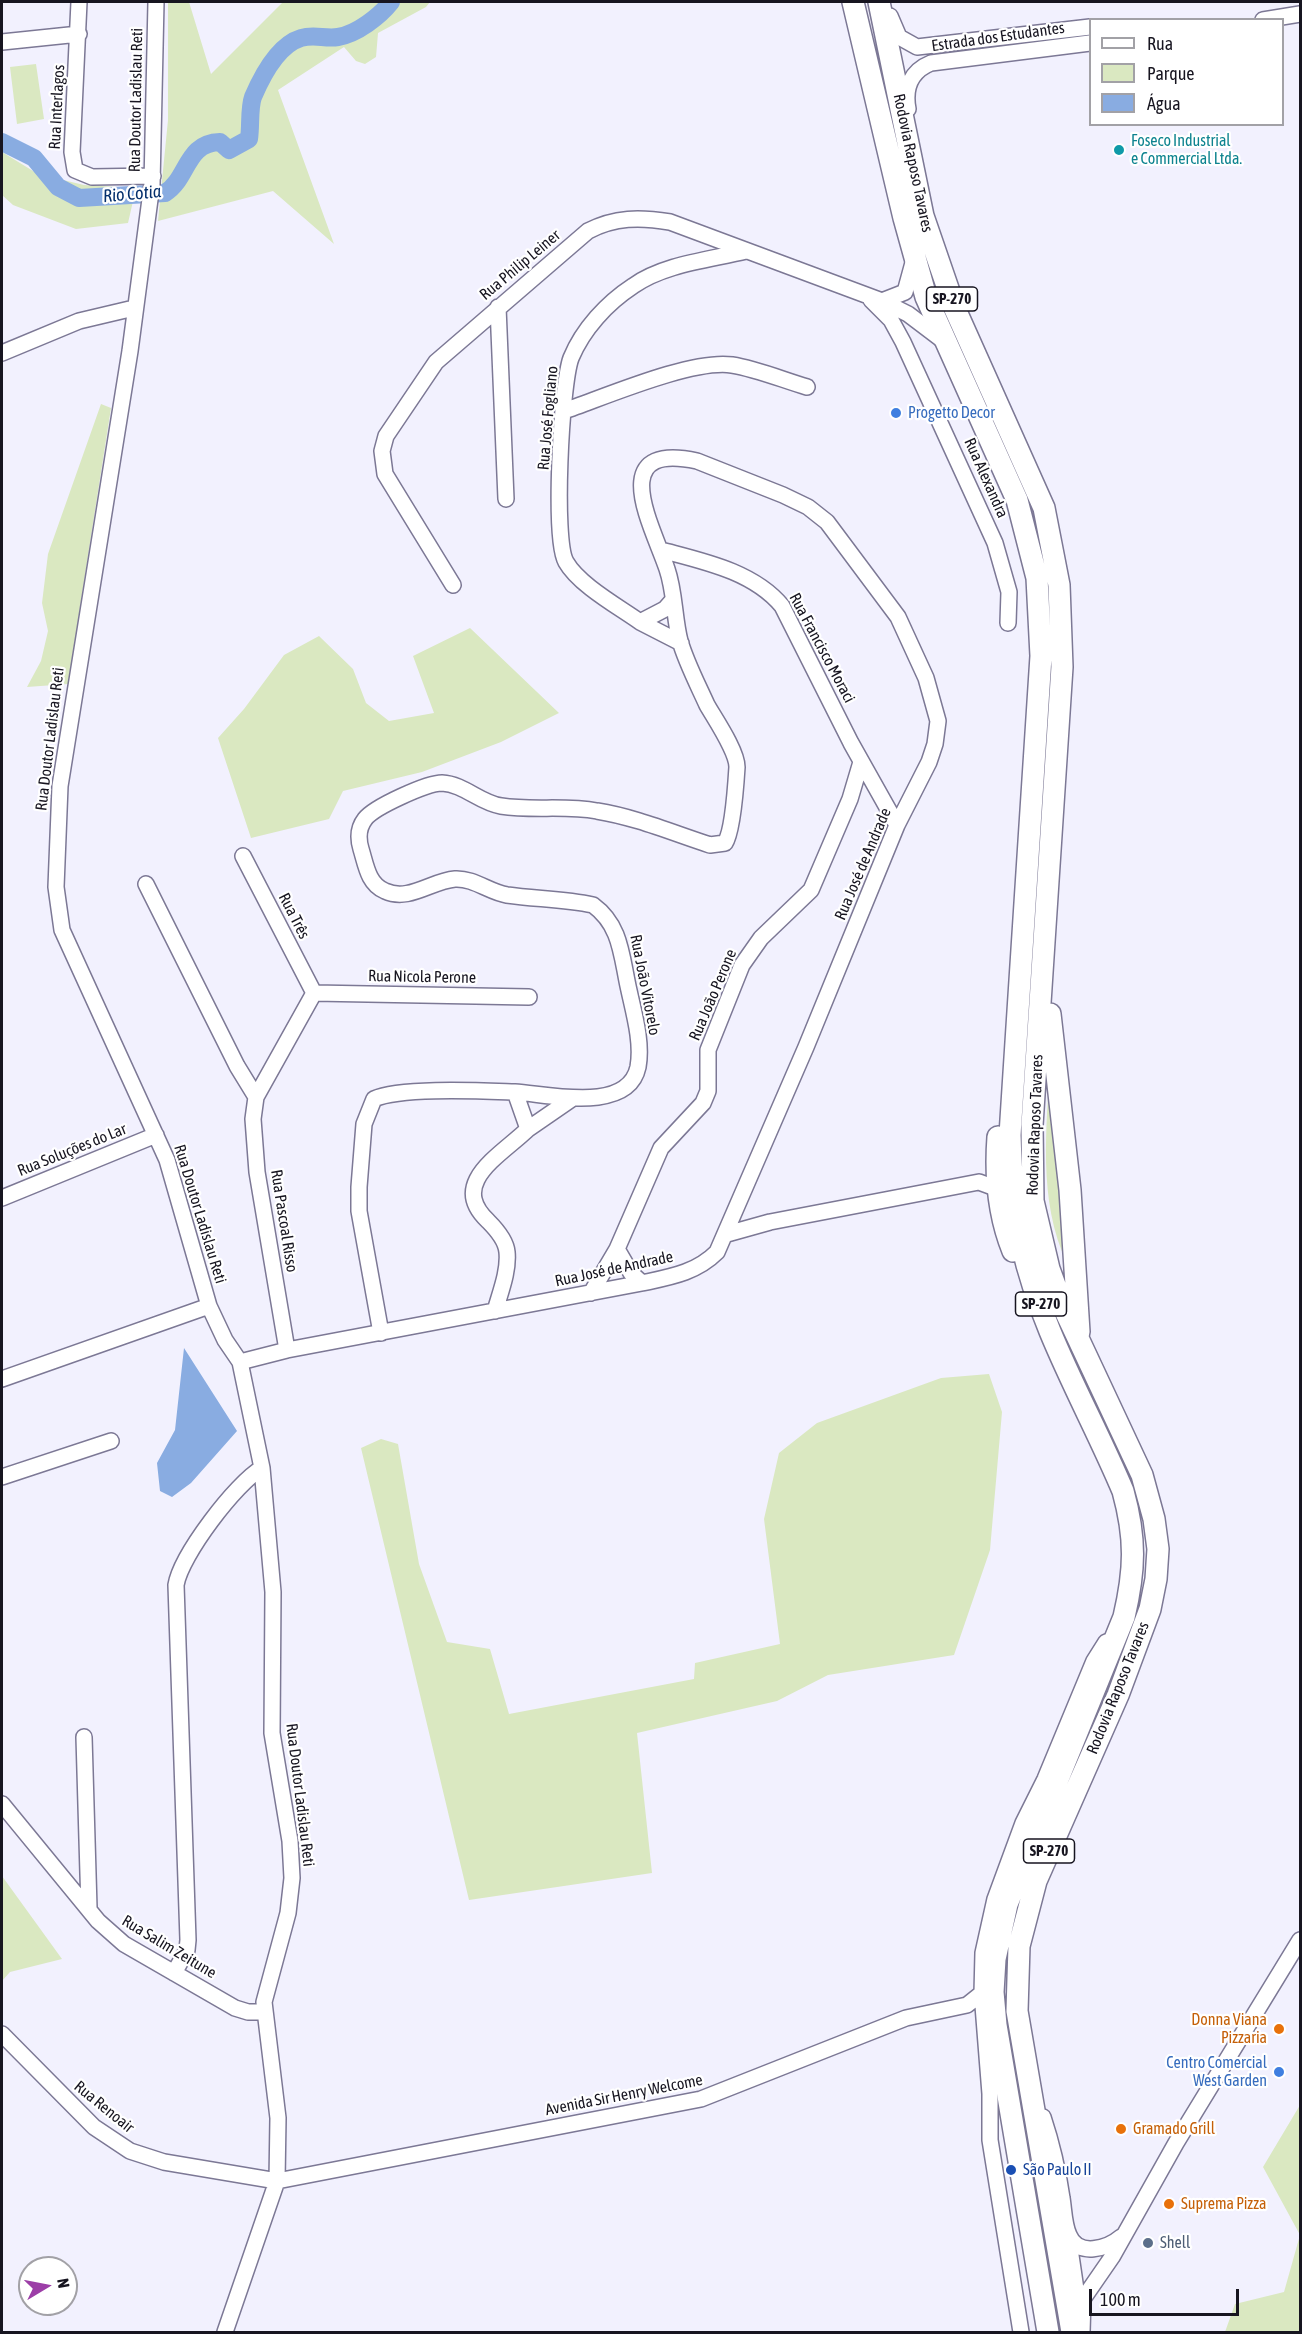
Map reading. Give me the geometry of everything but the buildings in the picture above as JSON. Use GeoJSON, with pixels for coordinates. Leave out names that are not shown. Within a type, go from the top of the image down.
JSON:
{"type":"FeatureCollection","features":[{"type":"Feature","properties":{"kind":"highway","name":"Rodovia Raposo Tavares"},"geometry":{"type":"LineString","coordinates":[[853,2],[926,297],[1017,500],[1037,578],[1041,656],[1010,1135],[1011,1177],[1022,1247],[1047,1323],[1111,1461],[1130,1519],[1134,1551],[1131,1584],[1124,1617],[1007,1904],[994,1959],[993,1992],[996,2025],[1048,2332]]}},
{"type":"Feature","properties":{"kind":"highway","name":"Rodovia Raposo Tavares"},"geometry":{"type":"LineString","coordinates":[[879,2],[923,216],[955,309],[1044,508],[1052,541],[1059,585],[1062,667],[1032,1125],[1033,1201],[1050,1269],[1079,1340],[1142,1475],[1154,1519],[1158,1549],[1156,1580],[1150,1609],[1118,1695],[1041,1870],[1026,1913],[1018,1946],[1017,2011],[1027,2073],[1078,2329]]}},
{"type":"Feature","properties":{"kind":"highway"},"geometry":{"type":"LineString","coordinates":[[1044,944],[1053,1049],[1070,1190],[1079,1340]]}},
{"type":"Feature","properties":{"kind":"highway"},"geometry":{"type":"LineString","coordinates":[[1018,997],[1006,1059],[997,1155],[988,1185],[1005,1233],[1047,1323]]}},
{"type":"Feature","properties":{"kind":"street","name":"Rua Interlagos"},"geometry":{"type":"LineString","coordinates":[[79,2],[72,152],[75,170],[92,177],[153,180]]}},
{"type":"Feature","properties":{"kind":"street","name":"Rua Doutor Ladislau Reti"},"geometry":{"type":"LineString","coordinates":[[156,2],[153,180],[130,351],[60,786],[56,887],[62,930],[156,1136],[175,1183],[209,1306],[225,1340],[240,1362],[262,1468],[273,1592],[272,1734],[290,1841],[292,1878],[288,1913],[266,1991],[264,2012],[278,2118],[277,2181],[225,2332]]}},
{"type":"Feature","properties":{"kind":"street","name":"Estrada dos Estudantes"},"geometry":{"type":"LineString","coordinates":[[886,2],[899,37],[917,46],[1089,27]]}},
{"type":"Feature","properties":{"kind":"street"},"geometry":{"type":"LineString","coordinates":[[1275,18],[1300,14]]}},
{"type":"Feature","properties":{"kind":"street"},"geometry":{"type":"LineString","coordinates":[[2,42],[79,34]]}},
{"type":"Feature","properties":{"kind":"street","name":"Estrada dos Estudantes"},"geometry":{"type":"LineString","coordinates":[[923,216],[921,170],[906,97],[910,81],[917,71],[939,61],[1089,43]]}},
{"type":"Feature","properties":{"kind":"street","name":"Rua Philip Leiner"},"geometry":{"type":"LineString","coordinates":[[453,585],[385,474],[382,451],[386,436],[436,362],[588,231],[618,219],[670,222],[882,301],[908,314],[945,342]]}},
{"type":"Feature","properties":{"kind":"street","name":"Rua José Fogliano"},"geometry":{"type":"LineString","coordinates":[[681,643],[640,622],[579,577],[566,563],[561,549],[567,376],[571,358],[593,321],[610,304],[648,277],[673,268],[746,251]]}},
{"type":"Feature","properties":{"kind":"street"},"geometry":{"type":"LineString","coordinates":[[882,301],[905,292],[910,281],[914,256]]}},
{"type":"Feature","properties":{"kind":"street","name":"Rua Alexandra"},"geometry":{"type":"LineString","coordinates":[[867,295],[891,320],[903,342],[991,533],[1009,592],[1008,623]]}},
{"type":"Feature","properties":{"kind":"street"},"geometry":{"type":"LineString","coordinates":[[498,307],[506,499]]}},
{"type":"Feature","properties":{"kind":"street"},"geometry":{"type":"LineString","coordinates":[[2,353],[79,321],[134,308]]}},
{"type":"Feature","properties":{"kind":"street"},"geometry":{"type":"LineString","coordinates":[[564,411],[682,371],[714,364],[732,365],[807,387]]}},
{"type":"Feature","properties":{"kind":"street","name":"Rua José de Andrade"},"geometry":{"type":"LineString","coordinates":[[240,1362],[287,1350],[676,1275],[705,1263],[717,1252],[727,1234],[897,825],[936,744],[938,722],[926,678],[898,617],[827,522],[808,507],[783,495],[697,461],[666,458],[654,462],[646,469],[642,481],[642,504],[650,530],[661,550],[669,573],[681,643],[737,766]]}},
{"type":"Feature","properties":{"kind":"street","name":"Rua Francisco Moraci"},"geometry":{"type":"LineString","coordinates":[[661,550],[708,563],[758,584],[772,594],[786,613],[861,762],[897,825]]}},
{"type":"Feature","properties":{"kind":"street"},"geometry":{"type":"LineString","coordinates":[[640,622],[665,609],[672,601]]}},
{"type":"Feature","properties":{"kind":"street","name":"Rua João Perone"},"geometry":{"type":"LineString","coordinates":[[591,1293],[617,1249],[661,1148],[703,1103],[708,1091],[708,1050],[742,965],[761,938],[811,890],[850,799],[861,762]]}},
{"type":"Feature","properties":{"kind":"street","name":"Rua João Vitorelo"},"geometry":{"type":"LineString","coordinates":[[381,1333],[359,1211],[364,1124],[369,1106],[374,1100],[394,1092],[515,1092],[573,1098],[593,1097],[620,1091],[629,1086],[638,1067],[638,1042],[619,940],[613,924],[593,905],[507,895],[468,880],[442,881],[406,894],[386,892],[377,887],[369,876],[359,842],[359,830],[365,819],[375,811],[424,787],[445,783],[458,786],[485,802],[501,806],[596,811],[710,845],[718,845],[725,843],[729,837],[737,766]]}},
{"type":"Feature","properties":{"kind":"street","name":"Rua Três"},"geometry":{"type":"LineString","coordinates":[[243,856],[314,993]]}},
{"type":"Feature","properties":{"kind":"street"},"geometry":{"type":"LineString","coordinates":[[146,884],[237,1066],[256,1097]]}},
{"type":"Feature","properties":{"kind":"street","name":"Rua Nicola Perone"},"geometry":{"type":"LineString","coordinates":[[314,993],[529,997]]}},
{"type":"Feature","properties":{"kind":"street","name":"Rua Pascoal Risso"},"geometry":{"type":"LineString","coordinates":[[287,1350],[257,1172],[253,1119],[256,1097],[314,993]]}},
{"type":"Feature","properties":{"kind":"street"},"geometry":{"type":"LineString","coordinates":[[515,1092],[528,1129]]}},
{"type":"Feature","properties":{"kind":"street"},"geometry":{"type":"LineString","coordinates":[[495,1311],[507,1264],[507,1250],[494,1227],[474,1205],[471,1195],[473,1184],[528,1129],[573,1098]]}},
{"type":"Feature","properties":{"kind":"street","name":"Rua Soluções do Lar"},"geometry":{"type":"LineString","coordinates":[[2,1198],[156,1136]]}},
{"type":"Feature","properties":{"kind":"street"},"geometry":{"type":"LineString","coordinates":[[727,1234],[780,1219],[988,1185]]}},
{"type":"Feature","properties":{"kind":"street"},"geometry":{"type":"LineString","coordinates":[[617,1249],[631,1273],[642,1283]]}},
{"type":"Feature","properties":{"kind":"street"},"geometry":{"type":"LineString","coordinates":[[2,1379],[209,1306]]}},
{"type":"Feature","properties":{"kind":"street"},"geometry":{"type":"LineString","coordinates":[[2,1477],[111,1441]]}},
{"type":"Feature","properties":{"kind":"street"},"geometry":{"type":"LineString","coordinates":[[174,1973],[187,1950],[188,1940],[176,1585],[178,1574],[189,1553],[240,1484],[262,1468]]}},
{"type":"Feature","properties":{"kind":"street"},"geometry":{"type":"LineString","coordinates":[[1021,2332],[990,2140],[990,2094],[983,2016],[982,1962],[990,1918],[1019,1833],[1094,1661],[1124,1617]]}},
{"type":"Feature","properties":{"kind":"street"},"geometry":{"type":"LineString","coordinates":[[84,1737],[89,1908]]}},
{"type":"Feature","properties":{"kind":"street","name":"Rua Salim Zeitune"},"geometry":{"type":"LineString","coordinates":[[2,1804],[116,1938],[235,2008],[248,2012],[264,2012]]}},
{"type":"Feature","properties":{"kind":"street"},"geometry":{"type":"LineString","coordinates":[[1078,2329],[1083,2299],[1300,1941]]}},
{"type":"Feature","properties":{"kind":"street"},"geometry":{"type":"LineString","coordinates":[[982,1993],[967,2005],[983,2016]]}},
{"type":"Feature","properties":{"kind":"street","name":"Avenida Sir Henry Welcome"},"geometry":{"type":"LineString","coordinates":[[277,2181],[701,2099],[906,2018],[967,2005]]}},
{"type":"Feature","properties":{"kind":"street","name":"Rua Renoair"},"geometry":{"type":"LineString","coordinates":[[2,2034],[94,2127],[130,2151],[165,2162],[277,2181]]}},
{"type":"Feature","properties":{"kind":"street"},"geometry":{"type":"LineString","coordinates":[[1027,2073],[1051,2141],[1068,2235],[1078,2329]]}},
{"type":"Feature","properties":{"kind":"street"},"geometry":{"type":"LineString","coordinates":[[1068,2235],[1080,2246],[1093,2249],[1114,2243],[1123,2235]]}},
{"type":"Feature","properties":{"kind":"green space"},"geometry":{"type":"Polygon","coordinates":[[[168,2],[189,2],[211,74],[283,2],[430,2],[426,7],[378,33],[376,57],[365,64],[356,61],[344,47],[278,90],[334,244],[273,191],[158,221],[168,120],[168,2]]]}},
{"type":"Feature","properties":{"kind":"green space"},"geometry":{"type":"Polygon","coordinates":[[[36,64],[44,119],[17,124],[10,67],[36,64]]]}},
{"type":"Feature","properties":{"kind":"green space"},"geometry":{"type":"Polygon","coordinates":[[[2,152],[38,174],[84,185],[136,188],[128,223],[76,229],[13,205],[2,195],[2,152]]]}},
{"type":"Feature","properties":{"kind":"green space"},"geometry":{"type":"Polygon","coordinates":[[[101,404],[111,408],[68,684],[27,687],[41,661],[48,631],[42,603],[48,554],[101,404]]]}},
{"type":"Feature","properties":{"kind":"green space"},"geometry":{"type":"Polygon","coordinates":[[[470,628],[559,713],[501,742],[422,772],[343,791],[329,819],[251,838],[218,738],[244,709],[284,655],[319,636],[353,669],[366,703],[389,721],[434,713],[413,656],[470,628]]]}},
{"type":"Feature","properties":{"kind":"green space"},"geometry":{"type":"Polygon","coordinates":[[[1050,1059],[1057,1172],[1067,1263],[1051,1214],[1048,1189],[1046,1137],[1050,1059]]]}},
{"type":"Feature","properties":{"kind":"green space"},"geometry":{"type":"Polygon","coordinates":[[[989,1374],[1002,1412],[990,1550],[954,1655],[828,1675],[777,1701],[637,1733],[652,1873],[469,1900],[361,1448],[381,1439],[398,1444],[419,1564],[447,1642],[490,1649],[509,1714],[694,1679],[695,1663],[780,1644],[764,1519],[779,1453],[817,1423],[941,1378],[989,1374]]]}},
{"type":"Feature","properties":{"kind":"green space"},"geometry":{"type":"Polygon","coordinates":[[[2,1876],[62,1959],[10,1972],[2,1981],[2,1876]]]}},
{"type":"Feature","properties":{"kind":"green space"},"geometry":{"type":"Polygon","coordinates":[[[1300,2105],[1300,2235],[1263,2167],[1300,2105]]]}},
{"type":"Feature","properties":{"kind":"green space"},"geometry":{"type":"Polygon","coordinates":[[[1300,2235],[1300,2332],[1225,2332],[1235,2304],[1284,2292],[1300,2235]]]}},
{"type":"Feature","properties":{"kind":"water"},"geometry":{"type":"Polygon","coordinates":[[[184,1348],[237,1431],[191,1483],[172,1497],[160,1491],[157,1463],[175,1430],[184,1348]]]}},
{"type":"Feature","properties":{"kind":"waterway","name":"Rio Cotia"},"geometry":{"type":"LineString","coordinates":[[2,142],[34,158],[58,187],[79,198],[165,193],[173,187],[200,148],[220,142],[229,150],[249,139],[253,97],[266,71],[285,47],[301,38],[338,37],[353,32],[381,13],[391,2]]}},
{"type":"Feature","properties":{"kind":"place","name":"Foseco Industrial e Commercial Ltda."},"geometry":{"type":"Point","coordinates":[1119,150]}},
{"type":"Feature","properties":{"kind":"place","name":"Progetto Decor"},"geometry":{"type":"Point","coordinates":[896,413]}},
{"type":"Feature","properties":{"kind":"place","name":"Donna Viana Pizzaria"},"geometry":{"type":"Point","coordinates":[1279,2029]}},
{"type":"Feature","properties":{"kind":"place","name":"Centro Comercial West Garden"},"geometry":{"type":"Point","coordinates":[1279,2072]}},
{"type":"Feature","properties":{"kind":"place","name":"Gramado Grill"},"geometry":{"type":"Point","coordinates":[1121,2129]}},
{"type":"Feature","properties":{"kind":"place","name":"São Paulo II"},"geometry":{"type":"Point","coordinates":[1011,2170]}},
{"type":"Feature","properties":{"kind":"place","name":"Suprema Pizza"},"geometry":{"type":"Point","coordinates":[1169,2204]}},
{"type":"Feature","properties":{"kind":"place","name":"Shell"},"geometry":{"type":"Point","coordinates":[1148,2243]}}]}
